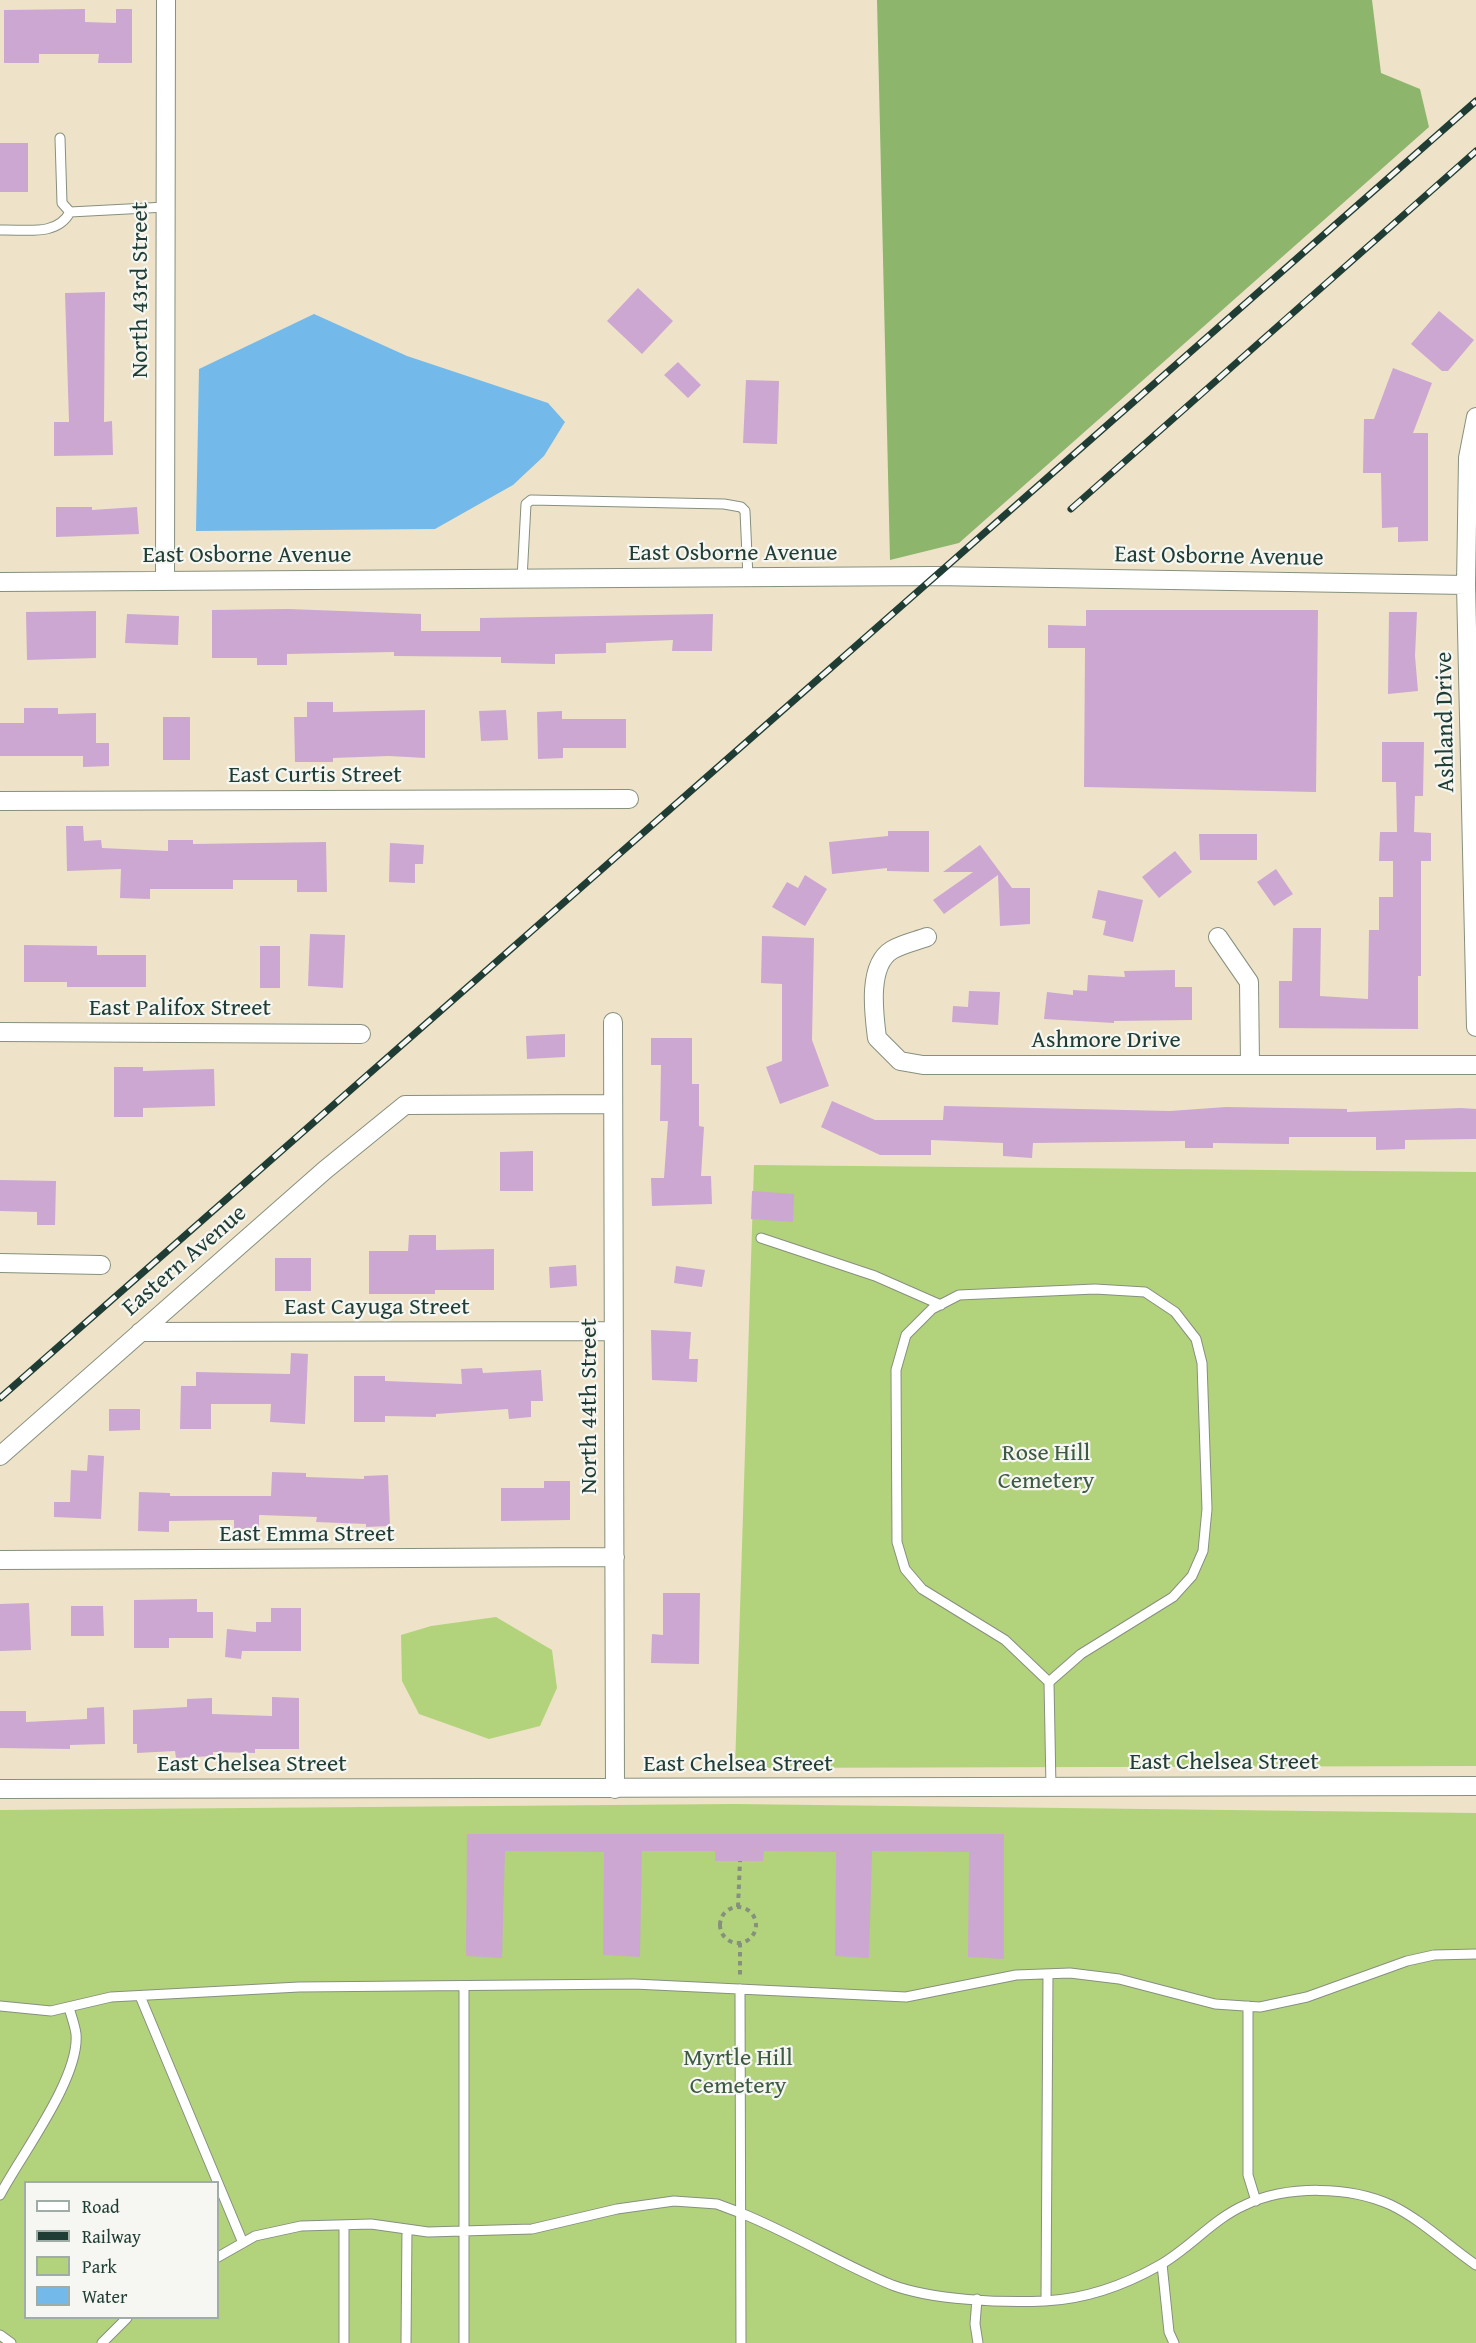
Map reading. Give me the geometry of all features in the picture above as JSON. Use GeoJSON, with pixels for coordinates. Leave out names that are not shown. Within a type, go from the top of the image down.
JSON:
{"type":"FeatureCollection","features":[{"type":"Feature","properties":{"kind":"street","name":"North 43rd Street"},"geometry":{"type":"LineString","coordinates":[[165,580],[166,0]]}},
{"type":"Feature","properties":{"kind":"street","name":"Ashland Drive"},"geometry":{"type":"LineString","coordinates":[[1476,417],[1468,458],[1466,585],[1473,683],[1476,1027]]}},
{"type":"Feature","properties":{"kind":"street","name":"East Osborne Avenue"},"geometry":{"type":"LineString","coordinates":[[0,582],[934,576],[1466,585]]}},
{"type":"Feature","properties":{"kind":"street","name":"East Curtis Street"},"geometry":{"type":"LineString","coordinates":[[0,801],[629,799]]}},
{"type":"Feature","properties":{"kind":"street","name":"Ashmore Drive"},"geometry":{"type":"LineString","coordinates":[[927,937],[890,951],[875,975],[873,1007],[877,1038],[900,1061],[923,1065],[1476,1065]]}},
{"type":"Feature","properties":{"kind":"street"},"geometry":{"type":"LineString","coordinates":[[1218,938],[1249,982],[1250,1064]]}},
{"type":"Feature","properties":{"kind":"street","name":"North 44th Street"},"geometry":{"type":"LineString","coordinates":[[613,1022],[615,1789]]}},
{"type":"Feature","properties":{"kind":"street","name":"East Palifox Street"},"geometry":{"type":"LineString","coordinates":[[0,1032],[361,1034]]}},
{"type":"Feature","properties":{"kind":"street","name":"Eastern Avenue"},"geometry":{"type":"LineString","coordinates":[[0,1456],[325,1170],[405,1105],[613,1104]]}},
{"type":"Feature","properties":{"kind":"street"},"geometry":{"type":"LineString","coordinates":[[0,1263],[101,1265]]}},
{"type":"Feature","properties":{"kind":"street","name":"East Cayuga Street"},"geometry":{"type":"LineString","coordinates":[[140,1332],[614,1331]]}},
{"type":"Feature","properties":{"kind":"street","name":"East Emma Street"},"geometry":{"type":"LineString","coordinates":[[0,1560],[615,1557]]}},
{"type":"Feature","properties":{"kind":"street","name":"East Chelsea Street"},"geometry":{"type":"LineString","coordinates":[[0,1789],[1476,1786]]}},
{"type":"Feature","properties":{"kind":"lane"},"geometry":{"type":"LineString","coordinates":[[60,138],[62,203],[70,212]]}},
{"type":"Feature","properties":{"kind":"lane"},"geometry":{"type":"LineString","coordinates":[[70,212],[166,207]]}},
{"type":"Feature","properties":{"kind":"lane"},"geometry":{"type":"LineString","coordinates":[[0,230],[56,229],[65,223],[70,212]]}},
{"type":"Feature","properties":{"kind":"lane"},"geometry":{"type":"LineString","coordinates":[[522,579],[526,504],[531,500],[741,507],[745,511],[748,578]]}},
{"type":"Feature","properties":{"kind":"lane"},"geometry":{"type":"LineString","coordinates":[[761,1238],[875,1276],[941,1305]]}},
{"type":"Feature","properties":{"kind":"lane"},"geometry":{"type":"LineString","coordinates":[[1049,1682],[1081,1654],[1173,1597],[1192,1576],[1203,1551],[1208,1509],[1202,1363],[1196,1339],[1175,1312],[1145,1292],[1095,1289],[959,1295],[932,1309],[906,1335],[896,1370],[897,1542],[905,1569],[922,1589],[1005,1640],[1049,1682],[1051,1788]]}},
{"type":"Feature","properties":{"kind":"lane"},"geometry":{"type":"LineString","coordinates":[[0,2006],[51,2011],[111,1997],[299,1987],[634,1984],[906,1997],[980,1980],[1016,1975],[1048,1974],[1119,1979],[1215,2004],[1260,2007],[1307,1997],[1407,1961],[1434,1955],[1476,1954]]}},
{"type":"Feature","properties":{"kind":"lane"},"geometry":{"type":"LineString","coordinates":[[1046,2301],[1048,1974]]}},
{"type":"Feature","properties":{"kind":"lane"},"geometry":{"type":"LineString","coordinates":[[464,1986],[464,2343]]}},
{"type":"Feature","properties":{"kind":"lane"},"geometry":{"type":"LineString","coordinates":[[740,1989],[741,2343]]}},
{"type":"Feature","properties":{"kind":"lane"},"geometry":{"type":"LineString","coordinates":[[140,1996],[217,2181]]}},
{"type":"Feature","properties":{"kind":"lane"},"geometry":{"type":"LineString","coordinates":[[1248,2006],[1248,2175],[1256,2201]]}},
{"type":"Feature","properties":{"kind":"lane"},"geometry":{"type":"LineString","coordinates":[[0,2195],[55,2102],[70,2068],[76,2035],[69,2007]]}},
{"type":"Feature","properties":{"kind":"lane"},"geometry":{"type":"LineString","coordinates":[[219,2185],[243,2243]]}},
{"type":"Feature","properties":{"kind":"lane"},"geometry":{"type":"LineString","coordinates":[[219,2256],[255,2236],[301,2226],[371,2224],[407,2229],[464,2232],[532,2229],[617,2209],[674,2201],[717,2204],[741,2213],[894,2285],[953,2298],[1046,2301],[1108,2290],[1162,2264],[1208,2228],[1245,2204],[1286,2193],[1319,2192],[1353,2194],[1389,2204],[1412,2217],[1476,2265]]}},
{"type":"Feature","properties":{"kind":"lane"},"geometry":{"type":"LineString","coordinates":[[344,2225],[344,2343]]}},
{"type":"Feature","properties":{"kind":"lane"},"geometry":{"type":"LineString","coordinates":[[406,2343],[407,2229]]}},
{"type":"Feature","properties":{"kind":"lane"},"geometry":{"type":"LineString","coordinates":[[1162,2264],[1169,2332],[1174,2343]]}},
{"type":"Feature","properties":{"kind":"lane"},"geometry":{"type":"LineString","coordinates":[[977,2299],[975,2324],[978,2343]]}},
{"type":"Feature","properties":{"kind":"lane"},"geometry":{"type":"LineString","coordinates":[[102,2343],[127,2319]]}},
{"type":"Feature","properties":{"kind":"lane"},"geometry":{"type":"LineString","coordinates":[[0,2335],[11,2343]]}},
{"type":"Feature","properties":{"kind":"path"},"geometry":{"type":"LineString","coordinates":[[738,1907],[740,1861]]}},
{"type":"Feature","properties":{"kind":"path"},"geometry":{"type":"LineString","coordinates":[[738,1907],[749,1910],[756,1924],[754,1935],[740,1943],[724,1937],[720,1926],[723,1915],[738,1907]]}},
{"type":"Feature","properties":{"kind":"path"},"geometry":{"type":"LineString","coordinates":[[740,1943],[740,1989]]}},
{"type":"Feature","properties":{"kind":"green space"},"geometry":{"type":"Polygon","coordinates":[[[877,0],[1372,0],[1381,73],[1420,89],[1429,127],[959,543],[890,560],[877,0]]]}},
{"type":"Feature","properties":{"kind":"green space","name":"Rose Hill Cemetery"},"geometry":{"type":"Polygon","coordinates":[[[754,1165],[1476,1172],[1476,1766],[735,1768],[754,1165]]]}},
{"type":"Feature","properties":{"kind":"green space"},"geometry":{"type":"Polygon","coordinates":[[[496,1617],[552,1650],[557,1688],[540,1726],[489,1739],[419,1714],[402,1681],[401,1635],[431,1626],[496,1617]]]}},
{"type":"Feature","properties":{"kind":"green space","name":"Myrtle Hill Cemetery"},"geometry":{"type":"Polygon","coordinates":[[[734,1804],[1476,1813],[1476,2343],[0,2343],[0,1810],[734,1804]]]}},
{"type":"Feature","properties":{"kind":"water"},"geometry":{"type":"Polygon","coordinates":[[[314,314],[407,356],[548,403],[565,422],[544,456],[513,485],[435,529],[196,531],[199,369],[314,314]]]}},
{"type":"Feature","properties":{"kind":"building"},"geometry":{"type":"Polygon","coordinates":[[[85,9],[85,22],[116,23],[116,9],[132,9],[132,63],[98,63],[99,54],[39,54],[39,63],[4,63],[4,10],[85,9]]]}},
{"type":"Feature","properties":{"kind":"building"},"geometry":{"type":"Polygon","coordinates":[[[0,143],[28,143],[28,192],[0,192],[0,143]]]}},
{"type":"Feature","properties":{"kind":"building"},"geometry":{"type":"Polygon","coordinates":[[[638,288],[673,321],[642,354],[607,321],[638,288]]]}},
{"type":"Feature","properties":{"kind":"building"},"geometry":{"type":"Polygon","coordinates":[[[105,292],[104,422],[112,421],[113,455],[54,456],[54,422],[69,422],[65,293],[105,292]]]}},
{"type":"Feature","properties":{"kind":"building"},"geometry":{"type":"Polygon","coordinates":[[[1439,311],[1474,340],[1448,371],[1442,371],[1411,344],[1439,311]]]}},
{"type":"Feature","properties":{"kind":"building"},"geometry":{"type":"Polygon","coordinates":[[[678,362],[701,385],[688,398],[664,375],[678,362]]]}},
{"type":"Feature","properties":{"kind":"building"},"geometry":{"type":"Polygon","coordinates":[[[1393,368],[1432,383],[1413,433],[1428,433],[1428,541],[1398,542],[1398,527],[1382,528],[1381,473],[1363,473],[1364,419],[1374,419],[1393,368]]]}},
{"type":"Feature","properties":{"kind":"building"},"geometry":{"type":"Polygon","coordinates":[[[746,380],[779,381],[777,444],[743,443],[746,380]]]}},
{"type":"Feature","properties":{"kind":"building"},"geometry":{"type":"Polygon","coordinates":[[[56,507],[92,507],[92,510],[137,507],[139,534],[56,537],[56,507]]]}},
{"type":"Feature","properties":{"kind":"building"},"geometry":{"type":"Polygon","coordinates":[[[288,609],[421,614],[421,631],[480,631],[480,618],[713,614],[712,651],[672,651],[673,640],[606,643],[606,653],[555,654],[555,664],[501,663],[501,657],[394,656],[394,652],[287,654],[287,665],[257,665],[257,658],[212,658],[212,610],[288,609]]]}},
{"type":"Feature","properties":{"kind":"building"},"geometry":{"type":"Polygon","coordinates":[[[1086,610],[1318,610],[1316,792],[1084,787],[1085,648],[1048,648],[1048,625],[1086,626],[1086,610]]]}},
{"type":"Feature","properties":{"kind":"building"},"geometry":{"type":"Polygon","coordinates":[[[96,611],[96,658],[27,660],[26,612],[96,611]]]}},
{"type":"Feature","properties":{"kind":"building"},"geometry":{"type":"Polygon","coordinates":[[[1389,612],[1417,612],[1415,656],[1418,691],[1388,694],[1389,612]]]}},
{"type":"Feature","properties":{"kind":"building"},"geometry":{"type":"Polygon","coordinates":[[[127,614],[179,616],[178,645],[125,643],[127,614]]]}},
{"type":"Feature","properties":{"kind":"building"},"geometry":{"type":"Polygon","coordinates":[[[307,702],[333,702],[333,712],[425,710],[425,758],[389,756],[333,758],[333,762],[295,762],[294,717],[307,717],[307,702]]]}},
{"type":"Feature","properties":{"kind":"building"},"geometry":{"type":"Polygon","coordinates":[[[24,708],[58,708],[58,714],[96,713],[96,743],[109,743],[109,766],[83,767],[83,756],[0,756],[0,723],[24,723],[24,708]]]}},
{"type":"Feature","properties":{"kind":"building"},"geometry":{"type":"Polygon","coordinates":[[[506,710],[508,740],[481,741],[479,711],[506,710]]]}},
{"type":"Feature","properties":{"kind":"building"},"geometry":{"type":"Polygon","coordinates":[[[562,711],[562,719],[626,719],[626,748],[563,748],[563,758],[538,759],[537,712],[562,711]]]}},
{"type":"Feature","properties":{"kind":"building"},"geometry":{"type":"Polygon","coordinates":[[[163,717],[190,717],[190,760],[163,760],[163,717]]]}},
{"type":"Feature","properties":{"kind":"building"},"geometry":{"type":"Polygon","coordinates":[[[1382,742],[1424,742],[1423,796],[1415,796],[1414,832],[1431,833],[1431,861],[1421,861],[1421,976],[1418,976],[1418,1029],[1279,1028],[1279,981],[1292,981],[1293,928],[1321,928],[1320,996],[1368,999],[1369,930],[1379,930],[1379,897],[1393,897],[1393,861],[1379,861],[1380,832],[1397,832],[1396,782],[1382,782],[1382,742]]]}},
{"type":"Feature","properties":{"kind":"building"},"geometry":{"type":"Polygon","coordinates":[[[66,826],[83,826],[84,841],[101,840],[102,848],[168,851],[168,840],[193,840],[193,844],[326,842],[327,892],[297,892],[297,880],[233,880],[233,889],[150,889],[150,899],[120,898],[121,869],[67,871],[66,826]]]}},
{"type":"Feature","properties":{"kind":"building"},"geometry":{"type":"Polygon","coordinates":[[[888,831],[929,831],[929,872],[887,871],[887,868],[832,874],[829,842],[888,836],[888,831]]]}},
{"type":"Feature","properties":{"kind":"building"},"geometry":{"type":"Polygon","coordinates":[[[1199,834],[1257,834],[1257,860],[1200,860],[1199,834]]]}},
{"type":"Feature","properties":{"kind":"building"},"geometry":{"type":"Polygon","coordinates":[[[390,843],[424,845],[423,864],[415,864],[415,883],[389,882],[390,843]]]}},
{"type":"Feature","properties":{"kind":"building"},"geometry":{"type":"Polygon","coordinates":[[[980,845],[1012,888],[1030,888],[1030,924],[1000,926],[998,875],[944,914],[933,900],[973,872],[943,872],[980,845]]]}},
{"type":"Feature","properties":{"kind":"building"},"geometry":{"type":"Polygon","coordinates":[[[1175,851],[1192,872],[1159,898],[1142,877],[1175,851]]]}},
{"type":"Feature","properties":{"kind":"building"},"geometry":{"type":"Polygon","coordinates":[[[1276,869],[1293,894],[1274,906],[1257,882],[1276,869]]]}},
{"type":"Feature","properties":{"kind":"building"},"geometry":{"type":"Polygon","coordinates":[[[805,875],[827,889],[805,926],[772,907],[787,882],[798,888],[805,875]]]}},
{"type":"Feature","properties":{"kind":"building"},"geometry":{"type":"Polygon","coordinates":[[[1098,890],[1143,900],[1133,942],[1103,935],[1106,921],[1092,918],[1098,890]]]}},
{"type":"Feature","properties":{"kind":"building"},"geometry":{"type":"Polygon","coordinates":[[[310,934],[345,935],[343,988],[308,986],[310,934]]]}},
{"type":"Feature","properties":{"kind":"building"},"geometry":{"type":"Polygon","coordinates":[[[762,936],[814,938],[812,1040],[829,1086],[780,1104],[766,1067],[782,1061],[782,984],[761,983],[762,936]]]}},
{"type":"Feature","properties":{"kind":"building"},"geometry":{"type":"Polygon","coordinates":[[[24,945],[97,946],[97,955],[146,955],[146,987],[67,987],[67,982],[24,982],[24,945]]]}},
{"type":"Feature","properties":{"kind":"building"},"geometry":{"type":"Polygon","coordinates":[[[260,946],[280,946],[280,988],[260,988],[260,946]]]}},
{"type":"Feature","properties":{"kind":"building"},"geometry":{"type":"Polygon","coordinates":[[[1175,970],[1175,987],[1192,987],[1192,1020],[1114,1021],[1114,1023],[1044,1019],[1047,992],[1073,995],[1073,990],[1087,991],[1088,975],[1125,977],[1124,971],[1175,970]]]}},
{"type":"Feature","properties":{"kind":"building"},"geometry":{"type":"Polygon","coordinates":[[[969,991],[1000,992],[998,1025],[952,1022],[953,1006],[968,1007],[969,991]]]}},
{"type":"Feature","properties":{"kind":"building"},"geometry":{"type":"Polygon","coordinates":[[[565,1034],[565,1057],[527,1059],[526,1036],[565,1034]]]}},
{"type":"Feature","properties":{"kind":"building"},"geometry":{"type":"Polygon","coordinates":[[[651,1038],[692,1038],[692,1084],[699,1084],[699,1126],[704,1127],[701,1176],[711,1176],[712,1204],[652,1206],[651,1178],[664,1178],[668,1121],[660,1121],[661,1065],[651,1065],[651,1038]]]}},
{"type":"Feature","properties":{"kind":"building"},"geometry":{"type":"Polygon","coordinates":[[[114,1067],[143,1067],[143,1071],[214,1069],[215,1106],[143,1108],[143,1117],[114,1117],[114,1067]]]}},
{"type":"Feature","properties":{"kind":"building"},"geometry":{"type":"Polygon","coordinates":[[[832,1101],[875,1120],[943,1120],[944,1106],[1170,1111],[1226,1107],[1347,1109],[1347,1112],[1461,1108],[1476,1109],[1476,1139],[1405,1140],[1405,1149],[1376,1150],[1376,1137],[1289,1137],[1289,1144],[1213,1143],[1213,1148],[1185,1148],[1185,1141],[1033,1143],[1032,1158],[1003,1156],[1003,1143],[931,1140],[931,1155],[880,1155],[821,1127],[832,1101]]]}},
{"type":"Feature","properties":{"kind":"building"},"geometry":{"type":"Polygon","coordinates":[[[533,1151],[533,1191],[500,1191],[500,1152],[533,1151]]]}},
{"type":"Feature","properties":{"kind":"building"},"geometry":{"type":"Polygon","coordinates":[[[0,1180],[56,1181],[55,1225],[37,1225],[37,1212],[0,1211],[0,1180]]]}},
{"type":"Feature","properties":{"kind":"building"},"geometry":{"type":"Polygon","coordinates":[[[752,1191],[794,1194],[793,1222],[751,1219],[752,1191]]]}},
{"type":"Feature","properties":{"kind":"building"},"geometry":{"type":"Polygon","coordinates":[[[409,1235],[436,1235],[436,1250],[494,1249],[494,1290],[435,1290],[435,1294],[369,1294],[369,1251],[408,1251],[409,1235]]]}},
{"type":"Feature","properties":{"kind":"building"},"geometry":{"type":"Polygon","coordinates":[[[275,1258],[311,1258],[311,1291],[275,1291],[275,1258]]]}},
{"type":"Feature","properties":{"kind":"building"},"geometry":{"type":"Polygon","coordinates":[[[576,1265],[577,1286],[550,1288],[549,1267],[576,1265]]]}},
{"type":"Feature","properties":{"kind":"building"},"geometry":{"type":"Polygon","coordinates":[[[676,1266],[705,1270],[702,1287],[674,1283],[676,1266]]]}},
{"type":"Feature","properties":{"kind":"building"},"geometry":{"type":"Polygon","coordinates":[[[651,1330],[691,1332],[689,1359],[698,1359],[697,1382],[652,1380],[651,1330]]]}},
{"type":"Feature","properties":{"kind":"building"},"geometry":{"type":"Polygon","coordinates":[[[291,1353],[308,1354],[305,1424],[270,1422],[271,1404],[211,1404],[211,1429],[180,1429],[181,1386],[196,1386],[196,1372],[290,1374],[291,1353]]]}},
{"type":"Feature","properties":{"kind":"building"},"geometry":{"type":"Polygon","coordinates":[[[482,1368],[483,1373],[541,1370],[543,1401],[531,1401],[531,1417],[509,1419],[508,1409],[436,1414],[436,1417],[385,1416],[385,1422],[354,1422],[354,1376],[385,1376],[385,1381],[462,1384],[461,1369],[482,1368]]]}},
{"type":"Feature","properties":{"kind":"building"},"geometry":{"type":"Polygon","coordinates":[[[109,1409],[140,1409],[140,1430],[109,1431],[109,1409]]]}},
{"type":"Feature","properties":{"kind":"building"},"geometry":{"type":"Polygon","coordinates":[[[88,1455],[104,1456],[101,1519],[54,1517],[54,1502],[70,1502],[71,1470],[87,1471],[88,1455]]]}},
{"type":"Feature","properties":{"kind":"building"},"geometry":{"type":"Polygon","coordinates":[[[272,1472],[306,1473],[306,1477],[364,1479],[364,1476],[388,1475],[390,1526],[366,1527],[366,1524],[316,1522],[317,1517],[259,1515],[259,1529],[234,1529],[234,1520],[169,1521],[169,1532],[138,1531],[139,1492],[170,1493],[170,1496],[271,1496],[272,1472]]]}},
{"type":"Feature","properties":{"kind":"building"},"geometry":{"type":"Polygon","coordinates":[[[544,1481],[570,1481],[570,1520],[501,1521],[501,1488],[544,1488],[544,1481]]]}},
{"type":"Feature","properties":{"kind":"building"},"geometry":{"type":"Polygon","coordinates":[[[663,1593],[700,1593],[699,1664],[651,1663],[652,1634],[663,1635],[663,1593]]]}},
{"type":"Feature","properties":{"kind":"building"},"geometry":{"type":"Polygon","coordinates":[[[197,1599],[197,1612],[213,1612],[213,1638],[169,1638],[169,1648],[134,1648],[134,1600],[197,1599]]]}},
{"type":"Feature","properties":{"kind":"building"},"geometry":{"type":"Polygon","coordinates":[[[29,1603],[31,1650],[0,1651],[0,1604],[29,1603]]]}},
{"type":"Feature","properties":{"kind":"building"},"geometry":{"type":"Polygon","coordinates":[[[71,1606],[103,1606],[104,1636],[71,1636],[71,1606]]]}},
{"type":"Feature","properties":{"kind":"building"},"geometry":{"type":"Polygon","coordinates":[[[271,1608],[301,1608],[301,1651],[242,1651],[241,1659],[225,1657],[227,1629],[256,1632],[256,1622],[271,1622],[271,1608]]]}},
{"type":"Feature","properties":{"kind":"building"},"geometry":{"type":"Polygon","coordinates":[[[272,1697],[299,1698],[299,1749],[255,1749],[255,1753],[213,1752],[213,1756],[176,1758],[175,1751],[137,1753],[137,1744],[133,1744],[133,1710],[187,1707],[187,1699],[212,1698],[212,1714],[272,1716],[272,1697]]]}},
{"type":"Feature","properties":{"kind":"building"},"geometry":{"type":"Polygon","coordinates":[[[104,1707],[105,1744],[70,1745],[70,1749],[0,1748],[0,1711],[26,1711],[26,1722],[87,1719],[87,1708],[104,1707]]]}},
{"type":"Feature","properties":{"kind":"building"},"geometry":{"type":"Polygon","coordinates":[[[467,1834],[1004,1834],[1004,1959],[968,1957],[969,1852],[872,1851],[869,1958],[835,1956],[836,1852],[764,1851],[763,1861],[715,1861],[715,1851],[642,1851],[640,1957],[603,1955],[604,1852],[505,1851],[502,1958],[466,1956],[467,1834]]]}},
{"type":"Feature","properties":{"kind":"railway"},"geometry":{"type":"LineString","coordinates":[[0,1398],[1476,101]]}},
{"type":"Feature","properties":{"kind":"railway"},"geometry":{"type":"LineString","coordinates":[[1071,509],[1476,151]]}}]}
